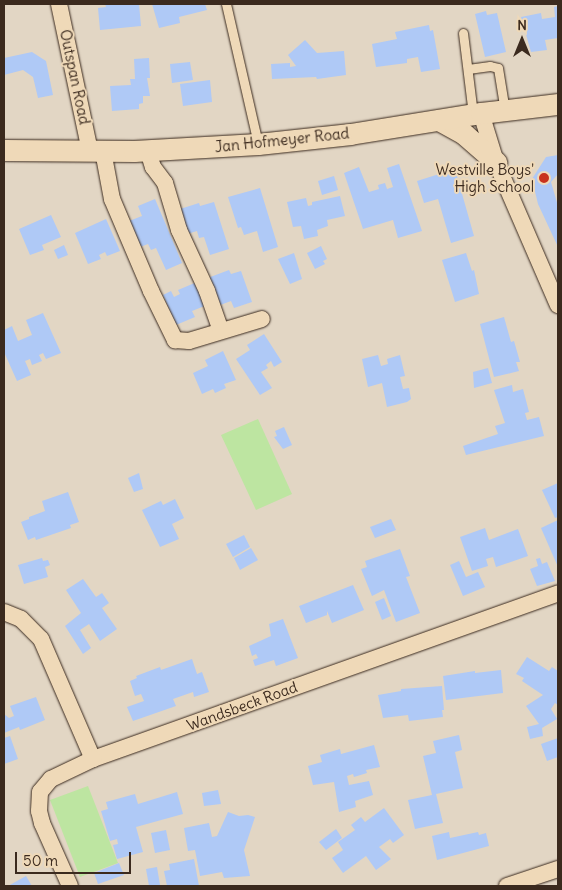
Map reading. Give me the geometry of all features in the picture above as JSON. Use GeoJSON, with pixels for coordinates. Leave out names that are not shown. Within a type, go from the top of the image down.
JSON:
{"type":"FeatureCollection","features":[{"type":"Feature","properties":{"kind":"street","name":"Outspan Road"},"geometry":{"type":"LineString","coordinates":[[59,4],[97,151],[112,199],[172,336],[174,340],[183,342],[220,331]]}},
{"type":"Feature","properties":{"kind":"street","name":"Jan Hofmeyer Road"},"geometry":{"type":"LineString","coordinates":[[4,150],[148,151],[258,144],[350,134],[477,114],[558,104]]}},
{"type":"Feature","properties":{"kind":"street"},"geometry":{"type":"LineString","coordinates":[[477,114],[558,305]]}},
{"type":"Feature","properties":{"kind":"street"},"geometry":{"type":"LineString","coordinates":[[439,120],[464,134],[496,162]]}},
{"type":"Feature","properties":{"kind":"street"},"geometry":{"type":"LineString","coordinates":[[148,151],[153,167],[165,183],[180,230],[207,291],[220,331],[262,319]]}},
{"type":"Feature","properties":{"kind":"street","name":"Wandsbeck Road"},"geometry":{"type":"LineString","coordinates":[[70,886],[42,823],[39,810],[40,792],[51,779],[93,759],[558,593]]}},
{"type":"Feature","properties":{"kind":"street"},"geometry":{"type":"LineString","coordinates":[[4,612],[21,619],[40,639],[93,759]]}},
{"type":"Feature","properties":{"kind":"street"},"geometry":{"type":"LineString","coordinates":[[508,886],[558,869]]}},
{"type":"Feature","properties":{"kind":"lane"},"geometry":{"type":"LineString","coordinates":[[226,4],[258,144]]}},
{"type":"Feature","properties":{"kind":"lane"},"geometry":{"type":"LineString","coordinates":[[463,33],[477,114]]}},
{"type":"Feature","properties":{"kind":"lane"},"geometry":{"type":"LineString","coordinates":[[468,69],[490,66],[498,68],[505,111]]}},
{"type":"Feature","properties":{"kind":"green space"},"geometry":{"type":"Polygon","coordinates":[[[258,419],[292,494],[256,510],[221,435],[258,419]]]}},
{"type":"Feature","properties":{"kind":"green space"},"geometry":{"type":"Polygon","coordinates":[[[88,786],[118,863],[80,877],[50,800],[88,786]]]}},
{"type":"Feature","properties":{"kind":"building"},"geometry":{"type":"Polygon","coordinates":[[[105,4],[139,4],[141,26],[100,30],[98,8],[106,7],[105,4]]]}},
{"type":"Feature","properties":{"kind":"building"},"geometry":{"type":"Polygon","coordinates":[[[152,4],[205,4],[207,10],[179,17],[180,23],[159,28],[152,4]]]}},
{"type":"Feature","properties":{"kind":"building"},"geometry":{"type":"Polygon","coordinates":[[[558,6],[558,38],[545,40],[547,50],[531,52],[521,17],[541,13],[542,19],[555,17],[554,7],[558,6]]]}},
{"type":"Feature","properties":{"kind":"building"},"geometry":{"type":"Polygon","coordinates":[[[486,11],[487,15],[497,13],[506,52],[485,57],[475,14],[486,11]]]}},
{"type":"Feature","properties":{"kind":"building"},"geometry":{"type":"Polygon","coordinates":[[[429,25],[430,31],[433,30],[440,69],[421,72],[418,57],[407,59],[407,63],[376,67],[372,44],[397,39],[395,32],[429,25]]]}},
{"type":"Feature","properties":{"kind":"building"},"geometry":{"type":"Polygon","coordinates":[[[305,40],[317,53],[344,51],[346,75],[317,79],[316,77],[272,79],[271,64],[290,63],[290,67],[296,66],[288,55],[305,40]]]}},
{"type":"Feature","properties":{"kind":"building"},"geometry":{"type":"Polygon","coordinates":[[[32,52],[46,61],[53,95],[38,98],[33,77],[23,70],[4,75],[4,58],[32,52]]]}},
{"type":"Feature","properties":{"kind":"building"},"geometry":{"type":"Polygon","coordinates":[[[149,58],[150,78],[147,78],[150,96],[143,96],[143,103],[139,104],[139,109],[112,111],[110,86],[131,85],[130,79],[135,79],[134,59],[149,58]]]}},
{"type":"Feature","properties":{"kind":"building"},"geometry":{"type":"Polygon","coordinates":[[[190,62],[193,80],[172,83],[170,64],[190,62]]]}},
{"type":"Feature","properties":{"kind":"building"},"geometry":{"type":"Polygon","coordinates":[[[210,80],[212,102],[183,106],[180,84],[210,80]]]}},
{"type":"Feature","properties":{"kind":"building"},"geometry":{"type":"Polygon","coordinates":[[[558,155],[558,174],[551,182],[558,206],[558,247],[538,204],[532,179],[546,157],[558,155]]]}},
{"type":"Feature","properties":{"kind":"building"},"geometry":{"type":"Polygon","coordinates":[[[399,164],[422,231],[398,238],[393,220],[363,229],[344,173],[359,167],[369,192],[379,189],[378,185],[385,183],[387,189],[393,187],[387,168],[399,164]]]}},
{"type":"Feature","properties":{"kind":"building"},"geometry":{"type":"Polygon","coordinates":[[[455,169],[474,236],[451,243],[438,199],[424,203],[417,181],[455,169]]]}},
{"type":"Feature","properties":{"kind":"building"},"geometry":{"type":"Polygon","coordinates":[[[334,176],[338,190],[322,195],[318,181],[334,176]]]}},
{"type":"Feature","properties":{"kind":"building"},"geometry":{"type":"Polygon","coordinates":[[[260,188],[278,247],[263,252],[257,231],[244,235],[241,227],[238,228],[228,197],[260,188]]]}},
{"type":"Feature","properties":{"kind":"building"},"geometry":{"type":"Polygon","coordinates":[[[340,196],[345,216],[327,220],[328,226],[317,230],[318,236],[304,239],[301,226],[293,227],[287,202],[306,198],[308,206],[312,205],[312,202],[340,196]]]}},
{"type":"Feature","properties":{"kind":"building"},"geometry":{"type":"Polygon","coordinates":[[[155,199],[182,263],[166,270],[156,248],[151,250],[148,244],[140,247],[129,221],[142,216],[138,206],[155,199]]]}},
{"type":"Feature","properties":{"kind":"building"},"geometry":{"type":"Polygon","coordinates":[[[214,202],[229,249],[210,255],[204,237],[199,238],[197,231],[184,235],[177,210],[199,203],[200,206],[214,202]]]}},
{"type":"Feature","properties":{"kind":"building"},"geometry":{"type":"Polygon","coordinates":[[[51,215],[61,237],[42,245],[44,250],[30,255],[19,229],[51,215]]]}},
{"type":"Feature","properties":{"kind":"building"},"geometry":{"type":"Polygon","coordinates":[[[106,219],[120,251],[107,256],[105,252],[99,255],[101,259],[88,264],[75,233],[106,219]]]}},
{"type":"Feature","properties":{"kind":"building"},"geometry":{"type":"Polygon","coordinates":[[[64,245],[68,255],[58,259],[54,250],[64,245]]]}},
{"type":"Feature","properties":{"kind":"building"},"geometry":{"type":"Polygon","coordinates":[[[321,246],[327,259],[323,261],[325,264],[315,269],[307,253],[321,246]]]}},
{"type":"Feature","properties":{"kind":"building"},"geometry":{"type":"Polygon","coordinates":[[[294,253],[302,279],[290,284],[278,259],[294,253]]]}},
{"type":"Feature","properties":{"kind":"building"},"geometry":{"type":"Polygon","coordinates":[[[466,253],[472,271],[474,270],[479,294],[455,302],[442,260],[466,253]]]}},
{"type":"Feature","properties":{"kind":"building"},"geometry":{"type":"Polygon","coordinates":[[[229,270],[231,274],[241,271],[252,302],[234,308],[231,301],[215,307],[205,279],[229,270]]]}},
{"type":"Feature","properties":{"kind":"building"},"geometry":{"type":"Polygon","coordinates":[[[197,282],[207,305],[192,311],[195,317],[176,325],[163,295],[171,291],[174,297],[180,294],[178,290],[197,282]]]}},
{"type":"Feature","properties":{"kind":"building"},"geometry":{"type":"Polygon","coordinates":[[[43,313],[61,353],[46,359],[43,353],[39,355],[42,361],[32,365],[30,359],[25,361],[31,375],[17,381],[4,352],[4,330],[12,326],[18,341],[32,335],[26,320],[43,313]]]}},
{"type":"Feature","properties":{"kind":"building"},"geometry":{"type":"Polygon","coordinates":[[[504,317],[511,342],[514,341],[520,362],[516,362],[519,371],[494,377],[480,324],[504,317]]]}},
{"type":"Feature","properties":{"kind":"building"},"geometry":{"type":"Polygon","coordinates":[[[264,334],[282,362],[274,367],[271,361],[266,365],[268,368],[261,372],[272,388],[260,395],[236,359],[250,350],[247,345],[264,334]]]}},
{"type":"Feature","properties":{"kind":"building"},"geometry":{"type":"Polygon","coordinates":[[[223,351],[236,380],[224,384],[226,388],[215,393],[213,389],[202,394],[193,373],[208,366],[205,360],[223,351]]]}},
{"type":"Feature","properties":{"kind":"building"},"geometry":{"type":"Polygon","coordinates":[[[378,355],[381,366],[388,364],[387,359],[400,355],[405,376],[400,377],[403,389],[409,388],[411,399],[407,402],[387,407],[382,383],[368,387],[362,359],[378,355]]]}},
{"type":"Feature","properties":{"kind":"building"},"geometry":{"type":"Polygon","coordinates":[[[488,368],[492,383],[474,388],[473,372],[488,368]]]}},
{"type":"Feature","properties":{"kind":"building"},"geometry":{"type":"Polygon","coordinates":[[[512,385],[513,392],[523,389],[529,412],[525,413],[527,420],[539,417],[544,436],[466,455],[463,446],[498,434],[495,426],[505,423],[494,390],[512,385]]]}},
{"type":"Feature","properties":{"kind":"building"},"geometry":{"type":"Polygon","coordinates":[[[284,427],[292,445],[283,449],[274,437],[277,436],[275,431],[284,427]]]}},
{"type":"Feature","properties":{"kind":"building"},"geometry":{"type":"Polygon","coordinates":[[[139,473],[143,489],[134,492],[128,478],[139,473]]]}},
{"type":"Feature","properties":{"kind":"building"},"geometry":{"type":"Polygon","coordinates":[[[558,483],[558,517],[555,518],[542,490],[558,483]]]}},
{"type":"Feature","properties":{"kind":"building"},"geometry":{"type":"Polygon","coordinates":[[[68,492],[79,522],[70,525],[71,528],[36,540],[35,537],[28,540],[21,522],[45,511],[42,501],[68,492]]]}},
{"type":"Feature","properties":{"kind":"building"},"geometry":{"type":"Polygon","coordinates":[[[175,499],[184,518],[172,524],[179,539],[160,547],[142,510],[161,501],[163,505],[175,499]]]}},
{"type":"Feature","properties":{"kind":"building"},"geometry":{"type":"Polygon","coordinates":[[[391,519],[396,530],[375,538],[370,527],[391,519]]]}},
{"type":"Feature","properties":{"kind":"building"},"geometry":{"type":"Polygon","coordinates":[[[558,520],[558,567],[541,528],[558,520]]]}},
{"type":"Feature","properties":{"kind":"building"},"geometry":{"type":"Polygon","coordinates":[[[485,528],[489,540],[518,529],[528,556],[496,567],[493,557],[486,559],[488,566],[472,571],[460,537],[485,528]]]}},
{"type":"Feature","properties":{"kind":"building"},"geometry":{"type":"Polygon","coordinates":[[[244,535],[250,547],[233,557],[226,544],[244,535]]]}},
{"type":"Feature","properties":{"kind":"building"},"geometry":{"type":"Polygon","coordinates":[[[251,548],[258,560],[240,570],[234,558],[251,548]]]}},
{"type":"Feature","properties":{"kind":"building"},"geometry":{"type":"Polygon","coordinates":[[[400,549],[410,576],[406,577],[420,613],[396,622],[384,590],[372,596],[361,569],[367,567],[365,561],[400,549]]]}},
{"type":"Feature","properties":{"kind":"building"},"geometry":{"type":"Polygon","coordinates":[[[42,558],[43,561],[48,560],[50,565],[45,567],[48,577],[24,584],[18,565],[42,558]]]}},
{"type":"Feature","properties":{"kind":"building"},"geometry":{"type":"Polygon","coordinates":[[[540,558],[542,564],[547,562],[555,581],[537,586],[530,569],[538,566],[536,559],[540,558]]]}},
{"type":"Feature","properties":{"kind":"building"},"geometry":{"type":"Polygon","coordinates":[[[459,561],[466,577],[478,572],[485,587],[463,596],[450,565],[459,561]]]}},
{"type":"Feature","properties":{"kind":"building"},"geometry":{"type":"Polygon","coordinates":[[[83,579],[96,597],[102,593],[109,603],[102,608],[117,629],[100,641],[89,624],[80,630],[91,648],[83,654],[65,626],[81,613],[66,590],[83,579]]]}},
{"type":"Feature","properties":{"kind":"building"},"geometry":{"type":"Polygon","coordinates":[[[353,585],[364,610],[332,623],[327,611],[327,615],[306,623],[299,606],[353,585]]]}},
{"type":"Feature","properties":{"kind":"building"},"geometry":{"type":"Polygon","coordinates":[[[384,598],[391,616],[382,620],[375,602],[384,598]]]}},
{"type":"Feature","properties":{"kind":"building"},"geometry":{"type":"Polygon","coordinates":[[[283,619],[298,658],[276,666],[274,660],[255,666],[253,660],[258,658],[256,654],[252,656],[249,646],[271,636],[269,624],[283,619]]]}},
{"type":"Feature","properties":{"kind":"building"},"geometry":{"type":"Polygon","coordinates":[[[527,657],[549,671],[552,667],[558,671],[558,705],[555,703],[551,709],[557,719],[542,728],[543,736],[530,739],[527,727],[539,724],[526,706],[543,695],[522,681],[524,678],[516,674],[527,657]]]}},
{"type":"Feature","properties":{"kind":"building"},"geometry":{"type":"Polygon","coordinates":[[[192,659],[197,674],[202,672],[209,692],[194,697],[193,692],[173,699],[176,706],[133,721],[127,707],[144,701],[141,694],[135,696],[130,681],[137,678],[136,676],[160,667],[161,670],[192,659]]]}},
{"type":"Feature","properties":{"kind":"building"},"geometry":{"type":"Polygon","coordinates":[[[501,670],[503,693],[446,700],[443,676],[475,671],[475,673],[501,670]]]}},
{"type":"Feature","properties":{"kind":"building"},"geometry":{"type":"Polygon","coordinates":[[[442,686],[443,717],[409,721],[408,715],[383,718],[378,695],[401,691],[401,689],[442,686]]]}},
{"type":"Feature","properties":{"kind":"building"},"geometry":{"type":"Polygon","coordinates":[[[36,697],[45,720],[20,730],[19,727],[4,733],[4,714],[9,718],[14,716],[10,706],[36,697]]]}},
{"type":"Feature","properties":{"kind":"building"},"geometry":{"type":"Polygon","coordinates":[[[459,735],[462,750],[455,752],[463,788],[436,794],[443,823],[415,829],[408,800],[432,795],[423,756],[436,753],[433,741],[459,735]]]}},
{"type":"Feature","properties":{"kind":"building"},"geometry":{"type":"Polygon","coordinates":[[[10,736],[18,759],[4,764],[4,738],[10,736]]]}},
{"type":"Feature","properties":{"kind":"building"},"geometry":{"type":"Polygon","coordinates":[[[558,738],[558,757],[547,761],[541,744],[558,738]]]}},
{"type":"Feature","properties":{"kind":"building"},"geometry":{"type":"Polygon","coordinates":[[[374,745],[380,767],[366,770],[367,773],[354,777],[353,774],[347,776],[349,785],[369,781],[373,795],[355,801],[356,807],[339,812],[334,782],[313,785],[308,766],[322,762],[320,755],[340,749],[341,754],[374,745]]]}},
{"type":"Feature","properties":{"kind":"building"},"geometry":{"type":"Polygon","coordinates":[[[218,790],[221,804],[204,806],[202,793],[218,790]]]}},
{"type":"Feature","properties":{"kind":"building"},"geometry":{"type":"Polygon","coordinates":[[[177,792],[183,814],[136,827],[143,852],[117,859],[113,845],[118,844],[117,839],[110,841],[101,811],[108,809],[106,802],[135,794],[138,804],[177,792]]]}},
{"type":"Feature","properties":{"kind":"building"},"geometry":{"type":"Polygon","coordinates":[[[384,808],[404,835],[393,843],[390,839],[379,847],[391,859],[376,870],[366,856],[343,873],[332,858],[343,850],[338,842],[355,830],[351,825],[361,817],[365,822],[384,808]]]}},
{"type":"Feature","properties":{"kind":"building"},"geometry":{"type":"Polygon","coordinates":[[[228,812],[239,816],[248,815],[255,817],[244,850],[250,876],[224,878],[222,872],[200,876],[195,850],[188,851],[184,828],[209,823],[212,837],[217,836],[228,812]]]}},
{"type":"Feature","properties":{"kind":"building"},"geometry":{"type":"Polygon","coordinates":[[[336,829],[342,838],[326,850],[319,842],[336,829]]]}},
{"type":"Feature","properties":{"kind":"building"},"geometry":{"type":"Polygon","coordinates":[[[166,830],[170,850],[155,853],[151,833],[166,830]]]}},
{"type":"Feature","properties":{"kind":"building"},"geometry":{"type":"Polygon","coordinates":[[[449,832],[450,838],[478,832],[479,835],[486,833],[489,846],[437,860],[432,836],[449,832]]]}},
{"type":"Feature","properties":{"kind":"building"},"geometry":{"type":"Polygon","coordinates":[[[194,859],[199,886],[167,886],[164,871],[170,870],[169,864],[194,859]]]}},
{"type":"Feature","properties":{"kind":"building"},"geometry":{"type":"Polygon","coordinates":[[[119,863],[124,875],[98,884],[94,873],[119,863]]]}},
{"type":"Feature","properties":{"kind":"building"},"geometry":{"type":"Polygon","coordinates":[[[157,867],[160,885],[149,886],[146,869],[157,867]]]}},
{"type":"Feature","properties":{"kind":"building"},"geometry":{"type":"Polygon","coordinates":[[[26,876],[32,886],[8,886],[26,876]]]}},
{"type":"Feature","properties":{"kind":"place","name":"Westville Boys' High School"},"geometry":{"type":"Point","coordinates":[544,178]}}]}
